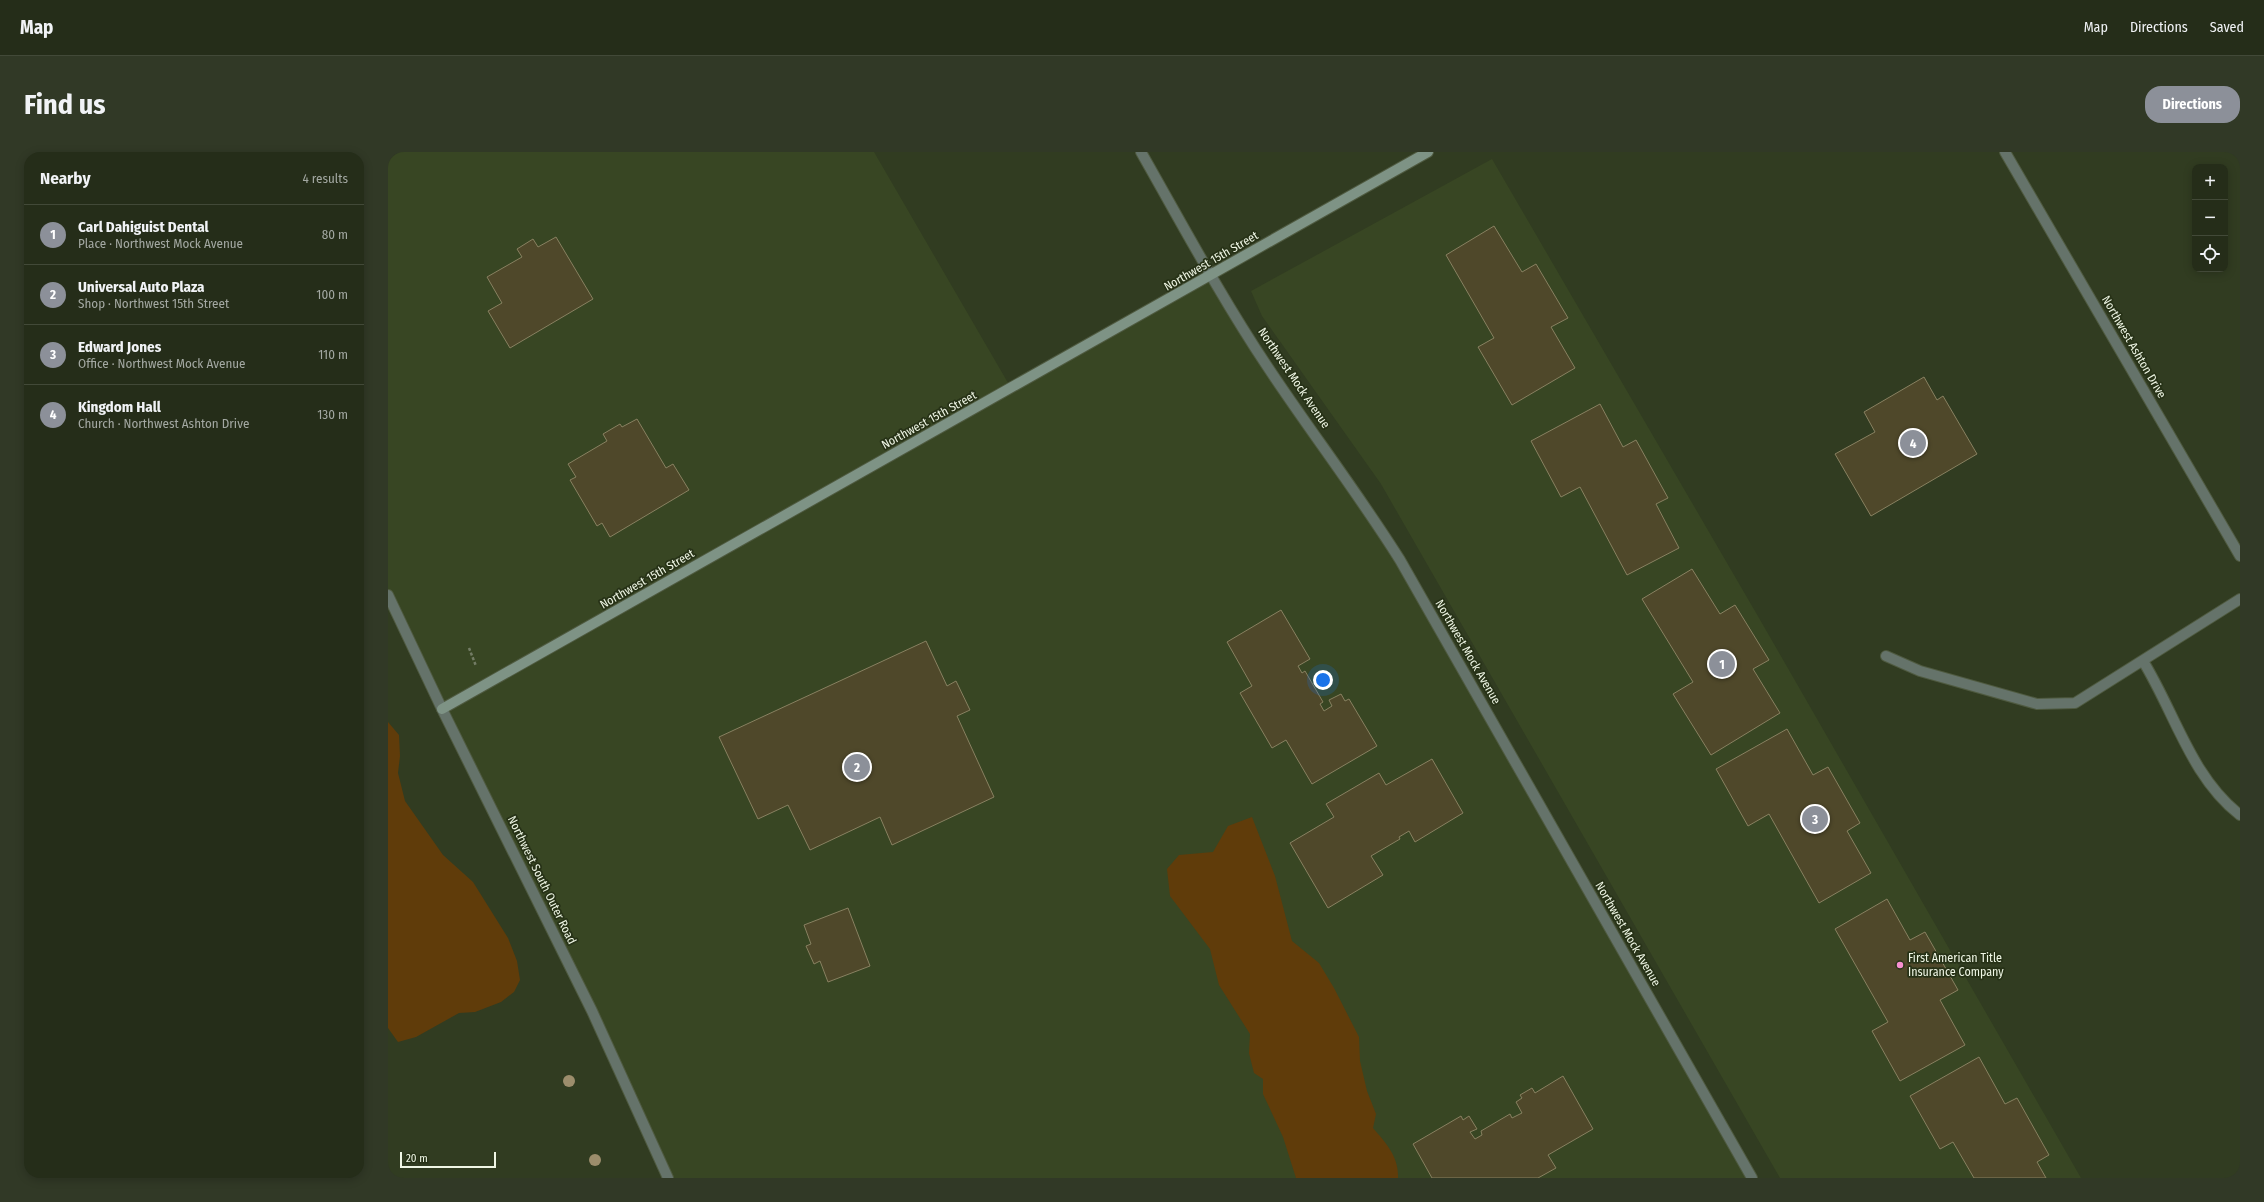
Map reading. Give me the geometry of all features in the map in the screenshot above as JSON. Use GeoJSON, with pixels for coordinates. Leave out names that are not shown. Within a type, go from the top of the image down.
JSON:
{"type":"FeatureCollection","features":[{"type":"Feature","properties":{"kind":"street","name":"Northwest Mock Avenue"},"geometry":{"type":"LineString","coordinates":[[1141,152],[1212,276],[1267,366],[1365,504],[1400,560],[1752,1178]]}},
{"type":"Feature","properties":{"kind":"street","name":"Northwest 15th Street"},"geometry":{"type":"LineString","coordinates":[[442,709],[1212,276],[1428,152]]}},
{"type":"Feature","properties":{"kind":"street","name":"Northwest Ashton Drive"},"geometry":{"type":"LineString","coordinates":[[2005,152],[2240,556]]}},
{"type":"Feature","properties":{"kind":"street","name":"Northwest South Outer Road"},"geometry":{"type":"LineString","coordinates":[[388,595],[442,709],[592,1011],[668,1178]]}},
{"type":"Feature","properties":{"kind":"street"},"geometry":{"type":"LineString","coordinates":[[1886,656],[1920,671],[2037,704],[2062,705],[2075,703],[2240,599]]}},
{"type":"Feature","properties":{"kind":"street"},"geometry":{"type":"LineString","coordinates":[[2143,661],[2202,773],[2223,802],[2240,815]]}},
{"type":"Feature","properties":{"kind":"path"},"geometry":{"type":"LineString","coordinates":[[470,648],[477,669]]}},
{"type":"Feature","properties":{"kind":"shaded area"},"geometry":{"type":"Polygon","coordinates":[[[388,152],[874,152],[1011,388],[1211,276],[1365,504],[1752,1178],[668,1178],[388,595],[388,152]]]}},
{"type":"Feature","properties":{"kind":"shaded area"},"geometry":{"type":"Polygon","coordinates":[[[1492,159],[1759,618],[2081,1178],[1780,1178],[1381,484],[1262,316],[1251,291],[1492,159]]]}},
{"type":"Feature","properties":{"kind":"shaded area"},"geometry":{"type":"Polygon","coordinates":[[[388,722],[399,735],[400,756],[398,773],[405,801],[443,855],[473,882],[508,938],[517,961],[520,980],[514,992],[501,1002],[475,1012],[459,1013],[416,1037],[398,1042],[388,1028],[388,722]]]}},
{"type":"Feature","properties":{"kind":"shaded area"},"geometry":{"type":"Polygon","coordinates":[[[1252,817],[1275,876],[1292,941],[1319,963],[1334,988],[1359,1037],[1360,1061],[1367,1091],[1376,1114],[1373,1128],[1387,1145],[1394,1157],[1398,1170],[1398,1178],[1296,1178],[1283,1137],[1263,1094],[1263,1079],[1254,1073],[1249,1053],[1250,1034],[1219,985],[1210,949],[1170,896],[1167,869],[1179,855],[1213,852],[1228,826],[1252,817]]]}},
{"type":"Feature","properties":{"kind":"building"},"geometry":{"type":"Polygon","coordinates":[[[1494,226],[1522,272],[1536,264],[1568,318],[1551,327],[1575,368],[1512,405],[1478,347],[1494,338],[1446,255],[1494,226]]]}},
{"type":"Feature","properties":{"kind":"building"},"geometry":{"type":"Polygon","coordinates":[[[556,237],[593,299],[510,348],[488,311],[502,303],[487,277],[522,257],[517,249],[533,239],[538,247],[556,237]]]}},
{"type":"Feature","properties":{"kind":"building"},"geometry":{"type":"Polygon","coordinates":[[[1924,377],[1937,400],[1943,396],[1977,454],[1871,516],[1835,454],[1875,432],[1864,412],[1924,377]]]}},
{"type":"Feature","properties":{"kind":"building"},"geometry":{"type":"Polygon","coordinates":[[[1600,404],[1623,447],[1636,440],[1668,498],[1656,504],[1679,548],[1627,575],[1580,487],[1561,497],[1531,441],[1600,404]]]}},
{"type":"Feature","properties":{"kind":"building"},"geometry":{"type":"Polygon","coordinates":[[[637,419],[666,468],[673,464],[689,490],[610,537],[602,523],[597,526],[570,480],[576,477],[568,464],[607,441],[603,434],[620,424],[622,427],[637,419]]]}},
{"type":"Feature","properties":{"kind":"building"},"geometry":{"type":"Polygon","coordinates":[[[1692,569],[1720,614],[1735,605],[1769,660],[1753,669],[1780,713],[1711,755],[1673,694],[1693,682],[1642,599],[1692,569]]]}},
{"type":"Feature","properties":{"kind":"building"},"geometry":{"type":"Polygon","coordinates":[[[1281,610],[1310,659],[1298,666],[1302,673],[1305,671],[1323,702],[1320,704],[1324,711],[1332,706],[1329,700],[1341,694],[1345,701],[1349,699],[1377,746],[1312,784],[1286,740],[1272,748],[1240,693],[1252,686],[1227,642],[1281,610]]]}},
{"type":"Feature","properties":{"kind":"building"},"geometry":{"type":"Polygon","coordinates":[[[926,641],[947,686],[956,681],[970,710],[957,716],[994,797],[892,845],[880,817],[810,850],[788,805],[758,819],[719,737],[926,641]]]}},
{"type":"Feature","properties":{"kind":"building"},"geometry":{"type":"Polygon","coordinates":[[[1787,729],[1813,775],[1828,767],[1860,823],[1847,831],[1871,873],[1819,903],[1769,814],[1748,826],[1716,769],[1787,729]]]}},
{"type":"Feature","properties":{"kind":"building"},"geometry":{"type":"Polygon","coordinates":[[[1432,759],[1463,813],[1415,842],[1409,831],[1399,837],[1400,839],[1371,856],[1383,875],[1328,908],[1290,843],[1334,817],[1326,804],[1379,773],[1386,785],[1432,759]]]}},
{"type":"Feature","properties":{"kind":"building","name":"First American Title Insurance Company"},"geometry":{"type":"Polygon","coordinates":[[[1887,899],[1910,940],[1925,932],[1958,990],[1940,1000],[1965,1045],[1900,1081],[1872,1031],[1888,1022],[1835,929],[1887,899]]]}},
{"type":"Feature","properties":{"kind":"building"},"geometry":{"type":"Polygon","coordinates":[[[848,908],[870,966],[828,982],[820,961],[814,964],[806,946],[811,944],[804,925],[848,908]]]}},
{"type":"Feature","properties":{"kind":"building"},"geometry":{"type":"Polygon","coordinates":[[[1979,1057],[2005,1104],[2017,1098],[2049,1155],[2037,1162],[2046,1178],[1974,1178],[1953,1142],[1940,1149],[1910,1096],[1979,1057]]]}},
{"type":"Feature","properties":{"kind":"building"},"geometry":{"type":"Polygon","coordinates":[[[1563,1076],[1593,1129],[1548,1155],[1556,1168],[1538,1178],[1432,1178],[1413,1144],[1461,1116],[1463,1120],[1469,1116],[1477,1129],[1470,1132],[1475,1139],[1482,1135],[1481,1131],[1510,1114],[1512,1118],[1522,1113],[1516,1102],[1522,1098],[1520,1095],[1532,1088],[1535,1093],[1563,1076]]]}},
{"type":"Feature","properties":{"kind":"place","name":"Kingdom Hall"},"geometry":{"type":"Point","coordinates":[1913,443]}},
{"type":"Feature","properties":{"kind":"place","name":"Carl Dahiguist Dental"},"geometry":{"type":"Point","coordinates":[1722,664]}},
{"type":"Feature","properties":{"kind":"place","name":"Universal Auto Plaza"},"geometry":{"type":"Point","coordinates":[857,767]}},
{"type":"Feature","properties":{"kind":"place","name":"Edward Jones"},"geometry":{"type":"Point","coordinates":[1815,819]}},
{"type":"Feature","properties":{"kind":"place","name":"First American Title Insurance Company"},"geometry":{"type":"Point","coordinates":[1900,965]}}]}
